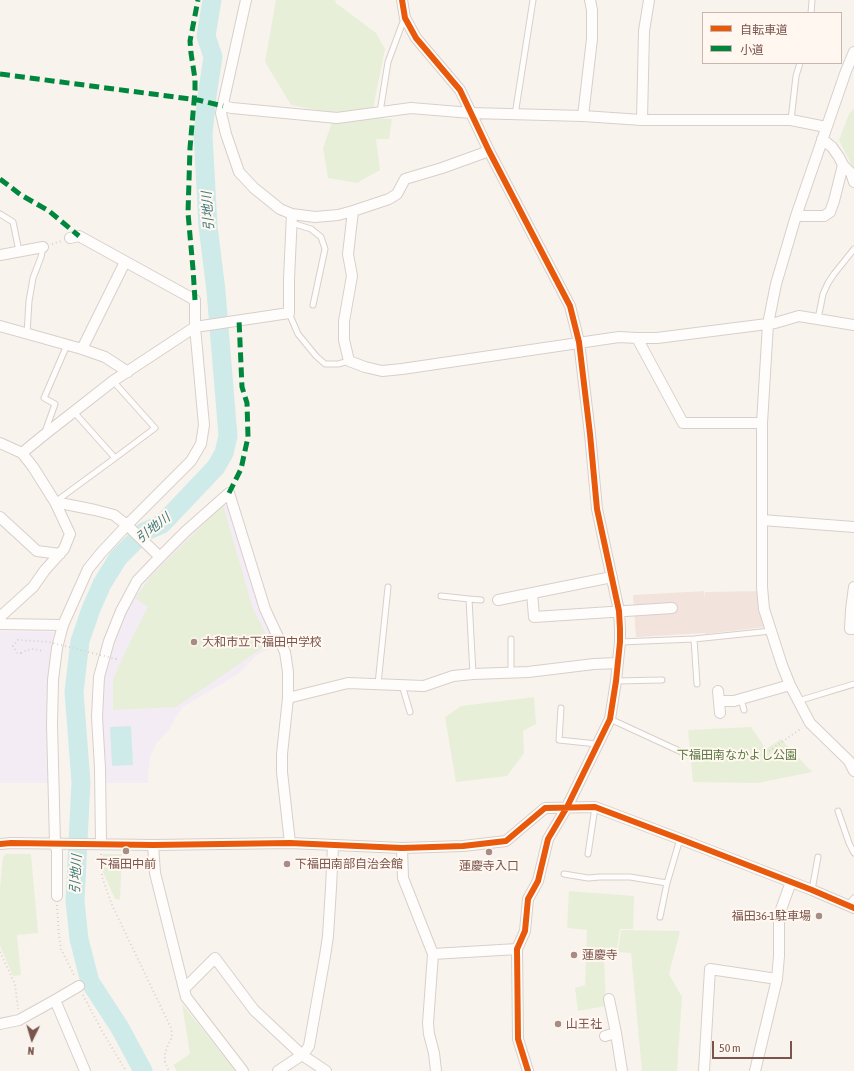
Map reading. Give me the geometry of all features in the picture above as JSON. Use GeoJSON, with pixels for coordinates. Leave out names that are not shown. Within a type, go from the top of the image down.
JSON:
{"type":"FeatureCollection","features":[{"type":"Feature","properties":{"kind":"street"},"geometry":{"type":"LineString","coordinates":[[246,0],[223,106],[222,113],[226,134],[239,172],[254,188],[292,219],[338,215],[389,199],[397,194],[405,179],[442,168],[489,151]]}},
{"type":"Feature","properties":{"kind":"street"},"geometry":{"type":"LineString","coordinates":[[402,0],[405,18],[416,38],[460,90],[489,151],[570,306],[579,342],[597,509],[619,611],[620,642],[610,719],[567,807],[548,839],[538,881],[528,899],[525,931],[517,949],[518,1039],[528,1071]]}},
{"type":"Feature","properties":{"kind":"street"},"geometry":{"type":"LineString","coordinates":[[584,116],[592,39],[592,10],[590,0]]}},
{"type":"Feature","properties":{"kind":"street"},"geometry":{"type":"LineString","coordinates":[[642,120],[644,31],[649,0]]}},
{"type":"Feature","properties":{"kind":"street"},"geometry":{"type":"LineString","coordinates":[[854,52],[826,127],[796,216],[776,284],[768,324],[762,423],[762,587],[764,609],[780,660],[790,685],[810,723],[851,759],[854,771]]}},
{"type":"Feature","properties":{"kind":"street"},"geometry":{"type":"LineString","coordinates":[[223,106],[338,118],[411,108],[472,113],[584,116],[642,120],[791,120],[826,127]]}},
{"type":"Feature","properties":{"kind":"street"},"geometry":{"type":"LineString","coordinates":[[822,139],[832,147],[843,165],[851,173],[854,182]]}},
{"type":"Feature","properties":{"kind":"street"},"geometry":{"type":"LineString","coordinates":[[796,216],[824,216],[830,212],[843,165]]}},
{"type":"Feature","properties":{"kind":"street"},"geometry":{"type":"LineString","coordinates":[[353,211],[348,254],[352,276],[344,321],[344,340],[349,361],[382,371],[619,337],[657,338],[768,324],[800,316],[854,325]]}},
{"type":"Feature","properties":{"kind":"street"},"geometry":{"type":"LineString","coordinates":[[22,453],[113,381],[199,326],[289,313],[292,219]]}},
{"type":"Feature","properties":{"kind":"street"},"geometry":{"type":"LineString","coordinates":[[57,896],[57,851],[60,844],[52,724],[52,680],[57,648],[63,624],[88,569],[101,553],[191,461],[201,444],[204,426],[199,326],[195,300],[79,236],[70,238]]}},
{"type":"Feature","properties":{"kind":"street"},"geometry":{"type":"LineString","coordinates":[[0,255],[43,247]]}},
{"type":"Feature","properties":{"kind":"street"},"geometry":{"type":"LineString","coordinates":[[82,349],[125,262]]}},
{"type":"Feature","properties":{"kind":"street"},"geometry":{"type":"LineString","coordinates":[[0,326],[105,357],[128,372]]}},
{"type":"Feature","properties":{"kind":"street"},"geometry":{"type":"LineString","coordinates":[[637,338],[683,423],[762,423]]}},
{"type":"Feature","properties":{"kind":"street"},"geometry":{"type":"LineString","coordinates":[[0,443],[22,453],[33,467],[55,502],[70,534],[64,549],[60,554],[33,586],[0,617]]}},
{"type":"Feature","properties":{"kind":"street"},"geometry":{"type":"LineString","coordinates":[[99,847],[100,768],[97,717],[99,677],[109,641],[121,611],[137,581],[158,555],[229,493],[265,609],[285,652],[288,672],[288,698],[282,754],[282,772],[290,844]]}},
{"type":"Feature","properties":{"kind":"street"},"geometry":{"type":"LineString","coordinates":[[55,502],[114,515],[158,555]]}},
{"type":"Feature","properties":{"kind":"street"},"geometry":{"type":"LineString","coordinates":[[0,517],[37,551],[60,554]]}},
{"type":"Feature","properties":{"kind":"street"},"geometry":{"type":"LineString","coordinates":[[762,520],[854,527]]}},
{"type":"Feature","properties":{"kind":"street"},"geometry":{"type":"LineString","coordinates":[[498,600],[612,577]]}},
{"type":"Feature","properties":{"kind":"street"},"geometry":{"type":"LineString","coordinates":[[854,587],[850,629],[854,629]]}},
{"type":"Feature","properties":{"kind":"street"},"geometry":{"type":"LineString","coordinates":[[532,593],[534,617],[672,608]]}},
{"type":"Feature","properties":{"kind":"street"},"geometry":{"type":"LineString","coordinates":[[0,624],[63,624]]}},
{"type":"Feature","properties":{"kind":"street"},"geometry":{"type":"LineString","coordinates":[[288,698],[348,683],[424,686],[453,676],[528,672],[594,664],[618,663]]}},
{"type":"Feature","properties":{"kind":"street"},"geometry":{"type":"LineString","coordinates":[[719,701],[734,701],[790,685]]}},
{"type":"Feature","properties":{"kind":"street"},"geometry":{"type":"LineString","coordinates":[[718,691],[720,713]]}},
{"type":"Feature","properties":{"kind":"street"},"geometry":{"type":"LineString","coordinates":[[0,844],[60,844],[99,847],[290,844],[402,848],[463,846],[506,841],[545,808],[595,807],[790,882],[852,904]]}},
{"type":"Feature","properties":{"kind":"street"},"geometry":{"type":"LineString","coordinates":[[153,845],[155,873],[186,997],[242,1071]]}},
{"type":"Feature","properties":{"kind":"street"},"geometry":{"type":"LineString","coordinates":[[278,1071],[306,1052],[309,1046],[325,956],[333,845]]}},
{"type":"Feature","properties":{"kind":"street"},"geometry":{"type":"LineString","coordinates":[[402,848],[403,878],[433,954],[428,1023],[436,1071]]}},
{"type":"Feature","properties":{"kind":"street"},"geometry":{"type":"LineString","coordinates":[[755,1071],[777,979],[779,956],[779,915],[790,882]]}},
{"type":"Feature","properties":{"kind":"street"},"geometry":{"type":"LineString","coordinates":[[433,954],[517,949]]}},
{"type":"Feature","properties":{"kind":"street"},"geometry":{"type":"LineString","coordinates":[[184,988],[215,958],[254,1010],[302,1055],[326,1071]]}},
{"type":"Feature","properties":{"kind":"street"},"geometry":{"type":"LineString","coordinates":[[704,1071],[710,969],[777,979]]}},
{"type":"Feature","properties":{"kind":"street"},"geometry":{"type":"LineString","coordinates":[[0,1024],[19,1020],[79,986]]}},
{"type":"Feature","properties":{"kind":"street"},"geometry":{"type":"LineString","coordinates":[[609,998],[617,1010],[616,1033],[622,1071]]}},
{"type":"Feature","properties":{"kind":"street"},"geometry":{"type":"LineString","coordinates":[[55,1000],[84,1070]]}},
{"type":"Feature","properties":{"kind":"street"},"geometry":{"type":"LineString","coordinates":[[605,1036],[616,1033]]}},
{"type":"Feature","properties":{"kind":"lane"},"geometry":{"type":"LineString","coordinates":[[515,115],[533,0]]}},
{"type":"Feature","properties":{"kind":"lane"},"geometry":{"type":"LineString","coordinates":[[811,12],[812,0]]}},
{"type":"Feature","properties":{"kind":"lane"},"geometry":{"type":"LineString","coordinates":[[380,112],[388,62],[405,18]]}},
{"type":"Feature","properties":{"kind":"lane"},"geometry":{"type":"LineString","coordinates":[[791,120],[796,76],[800,64]]}},
{"type":"Feature","properties":{"kind":"lane"},"geometry":{"type":"LineString","coordinates":[[0,214],[12,222],[19,251]]}},
{"type":"Feature","properties":{"kind":"lane"},"geometry":{"type":"LineString","coordinates":[[292,219],[311,229],[321,237],[325,249],[313,305]]}},
{"type":"Feature","properties":{"kind":"lane"},"geometry":{"type":"LineString","coordinates":[[27,334],[28,301],[33,278],[43,247]]}},
{"type":"Feature","properties":{"kind":"lane"},"geometry":{"type":"LineString","coordinates":[[818,319],[823,294],[828,283],[854,249]]}},
{"type":"Feature","properties":{"kind":"lane"},"geometry":{"type":"LineString","coordinates":[[289,313],[298,334],[316,356],[325,364],[338,364],[349,361]]}},
{"type":"Feature","properties":{"kind":"lane"},"geometry":{"type":"LineString","coordinates":[[44,435],[55,404],[44,398],[67,345]]}},
{"type":"Feature","properties":{"kind":"lane"},"geometry":{"type":"LineString","coordinates":[[55,502],[155,428],[113,381]]}},
{"type":"Feature","properties":{"kind":"lane"},"geometry":{"type":"LineString","coordinates":[[74,412],[115,458]]}},
{"type":"Feature","properties":{"kind":"lane"},"geometry":{"type":"LineString","coordinates":[[378,684],[388,587]]}},
{"type":"Feature","properties":{"kind":"lane"},"geometry":{"type":"LineString","coordinates":[[441,596],[481,600]]}},
{"type":"Feature","properties":{"kind":"lane"},"geometry":{"type":"LineString","coordinates":[[469,599],[473,674]]}},
{"type":"Feature","properties":{"kind":"lane"},"geometry":{"type":"LineString","coordinates":[[620,642],[694,639],[771,631]]}},
{"type":"Feature","properties":{"kind":"lane"},"geometry":{"type":"LineString","coordinates":[[511,639],[511,673]]}},
{"type":"Feature","properties":{"kind":"lane"},"geometry":{"type":"LineString","coordinates":[[694,639],[697,684]]}},
{"type":"Feature","properties":{"kind":"lane"},"geometry":{"type":"LineString","coordinates":[[616,681],[662,680]]}},
{"type":"Feature","properties":{"kind":"lane"},"geometry":{"type":"LineString","coordinates":[[798,701],[854,684]]}},
{"type":"Feature","properties":{"kind":"lane"},"geometry":{"type":"LineString","coordinates":[[402,685],[410,712]]}},
{"type":"Feature","properties":{"kind":"lane"},"geometry":{"type":"LineString","coordinates":[[741,699],[744,710]]}},
{"type":"Feature","properties":{"kind":"lane"},"geometry":{"type":"LineString","coordinates":[[561,708],[559,740],[597,744]]}},
{"type":"Feature","properties":{"kind":"lane"},"geometry":{"type":"LineString","coordinates":[[610,719],[688,755]]}},
{"type":"Feature","properties":{"kind":"lane"},"geometry":{"type":"LineString","coordinates":[[588,854],[595,807]]}},
{"type":"Feature","properties":{"kind":"lane"},"geometry":{"type":"LineString","coordinates":[[838,811],[854,853]]}},
{"type":"Feature","properties":{"kind":"lane"},"geometry":{"type":"LineString","coordinates":[[660,917],[667,883],[680,839]]}},
{"type":"Feature","properties":{"kind":"lane"},"geometry":{"type":"LineString","coordinates":[[812,890],[818,857]]}},
{"type":"Feature","properties":{"kind":"lane"},"geometry":{"type":"LineString","coordinates":[[564,874],[588,878],[630,877],[667,883]]}},
{"type":"Feature","properties":{"kind":"path"},"geometry":{"type":"LineString","coordinates":[[43,247],[70,238]]}},
{"type":"Feature","properties":{"kind":"path"},"geometry":{"type":"LineString","coordinates":[[42,651],[34,649],[18,654],[12,646],[18,640],[49,642],[116,658]]}},
{"type":"Feature","properties":{"kind":"path"},"geometry":{"type":"LineString","coordinates":[[769,750],[810,723]]}},
{"type":"Feature","properties":{"kind":"path"},"geometry":{"type":"LineString","coordinates":[[99,847],[102,877],[112,905],[171,1028],[171,1040],[165,1052],[165,1062],[169,1071]]}},
{"type":"Feature","properties":{"kind":"path"},"geometry":{"type":"LineString","coordinates":[[0,952],[15,984],[19,1020]]}},
{"type":"Feature","properties":{"kind":"shaded area","name":"大和市立下福田中学校"},"geometry":{"type":"Polygon","coordinates":[[[221,504],[227,505],[259,607],[277,645],[257,655],[238,674],[183,707],[169,730],[156,744],[150,757],[148,783],[106,783],[102,701],[107,663],[114,638],[127,608],[150,575],[221,504]]]}},
{"type":"Feature","properties":{"kind":"shaded area"},"geometry":{"type":"Polygon","coordinates":[[[704,591],[705,598],[705,592],[759,591],[765,627],[705,634],[636,637],[633,595],[704,591]]]}},
{"type":"Feature","properties":{"kind":"shaded area"},"geometry":{"type":"Polygon","coordinates":[[[0,631],[54,632],[47,701],[49,783],[0,783],[0,631]]]}},
{"type":"Feature","properties":{"kind":"green space"},"geometry":{"type":"Polygon","coordinates":[[[276,0],[335,0],[336,3],[376,33],[385,49],[374,103],[373,118],[392,119],[389,139],[376,139],[380,170],[357,183],[328,178],[323,148],[331,125],[333,113],[291,105],[265,62],[276,0]]]}},
{"type":"Feature","properties":{"kind":"green space"},"geometry":{"type":"Polygon","coordinates":[[[854,108],[854,170],[839,140],[849,114],[854,108]]]}},
{"type":"Feature","properties":{"kind":"green space","name":"大和市立下福田中学校"},"geometry":{"type":"Polygon","coordinates":[[[223,505],[253,609],[268,638],[267,645],[176,707],[113,710],[113,679],[148,607],[135,598],[152,575],[223,505]]]}},
{"type":"Feature","properties":{"kind":"green space"},"geometry":{"type":"Polygon","coordinates":[[[534,697],[536,724],[523,731],[524,753],[507,776],[456,782],[445,717],[461,706],[534,697]]]}},
{"type":"Feature","properties":{"kind":"green space","name":"下福田南なかよし公園"},"geometry":{"type":"Polygon","coordinates":[[[751,727],[766,749],[781,739],[812,772],[758,783],[693,782],[688,730],[751,727]]]}},
{"type":"Feature","properties":{"kind":"green space"},"geometry":{"type":"Polygon","coordinates":[[[6,854],[31,854],[38,933],[17,935],[21,975],[13,976],[0,946],[0,887],[3,857],[6,854]]]}},
{"type":"Feature","properties":{"kind":"green space"},"geometry":{"type":"Polygon","coordinates":[[[103,854],[122,854],[120,900],[115,899],[102,870],[103,854]]]}},
{"type":"Feature","properties":{"kind":"green space"},"geometry":{"type":"Polygon","coordinates":[[[569,891],[634,896],[633,929],[620,929],[617,949],[604,955],[606,1006],[578,1011],[575,988],[585,985],[587,930],[567,928],[569,891]]]}},
{"type":"Feature","properties":{"kind":"green space"},"geometry":{"type":"Polygon","coordinates":[[[621,930],[680,931],[669,974],[682,997],[677,1071],[642,1071],[631,953],[618,952],[621,930]]]}},
{"type":"Feature","properties":{"kind":"green space"},"geometry":{"type":"Polygon","coordinates":[[[182,1004],[236,1071],[177,1071],[173,1065],[190,1054],[182,1004]]]}},
{"type":"Feature","properties":{"kind":"water"},"geometry":{"type":"Polygon","coordinates":[[[131,726],[133,765],[112,766],[110,727],[131,726]]]}},
{"type":"Feature","properties":{"kind":"waterway","name":"引地川"},"geometry":{"type":"LineString","coordinates":[[143,1071],[120,1028],[90,982],[79,939],[75,901],[81,782],[74,692],[80,641],[91,609],[102,584],[118,558],[144,532],[162,524],[216,467],[224,453],[228,436],[216,291],[208,226],[203,134],[213,57],[206,36],[212,0]]}},
{"type":"Feature","properties":{"kind":"marked path"},"geometry":{"type":"LineString","coordinates":[[195,300],[188,213],[190,148],[195,90],[190,41],[198,0]]}},
{"type":"Feature","properties":{"kind":"marked path"},"geometry":{"type":"LineString","coordinates":[[0,74],[198,100],[223,106]]}},
{"type":"Feature","properties":{"kind":"marked path"},"geometry":{"type":"LineString","coordinates":[[0,179],[21,195],[49,211],[79,236]]}},
{"type":"Feature","properties":{"kind":"marked path"},"geometry":{"type":"LineString","coordinates":[[229,493],[241,469],[248,437],[247,403],[242,387],[239,320]]}},
{"type":"Feature","properties":{"kind":"cycle path"},"geometry":{"type":"LineString","coordinates":[[402,0],[405,18],[416,38],[460,90],[489,151],[570,306],[579,342],[597,509],[619,611],[620,642],[610,719],[567,807],[548,839],[538,881],[528,899],[525,931],[517,949],[518,1039],[528,1071]]}},
{"type":"Feature","properties":{"kind":"cycle path"},"geometry":{"type":"LineString","coordinates":[[0,844],[153,845],[290,843],[402,848],[463,846],[506,841],[545,808],[595,807],[812,890],[854,908]]}},
{"type":"Feature","properties":{"kind":"place","name":"大和市立下福田中学校"},"geometry":{"type":"Point","coordinates":[194,642]}},
{"type":"Feature","properties":{"kind":"place","name":"下福田中前"},"geometry":{"type":"Point","coordinates":[126,851]}},
{"type":"Feature","properties":{"kind":"place","name":"蓮慶寺入口"},"geometry":{"type":"Point","coordinates":[489,852]}},
{"type":"Feature","properties":{"kind":"place","name":"下福田南部自治会館"},"geometry":{"type":"Point","coordinates":[287,864]}},
{"type":"Feature","properties":{"kind":"place","name":"福田36-1駐車場"},"geometry":{"type":"Point","coordinates":[819,916]}},
{"type":"Feature","properties":{"kind":"place","name":"蓮慶寺"},"geometry":{"type":"Point","coordinates":[574,955]}},
{"type":"Feature","properties":{"kind":"place","name":"山王社"},"geometry":{"type":"Point","coordinates":[558,1024]}}]}
